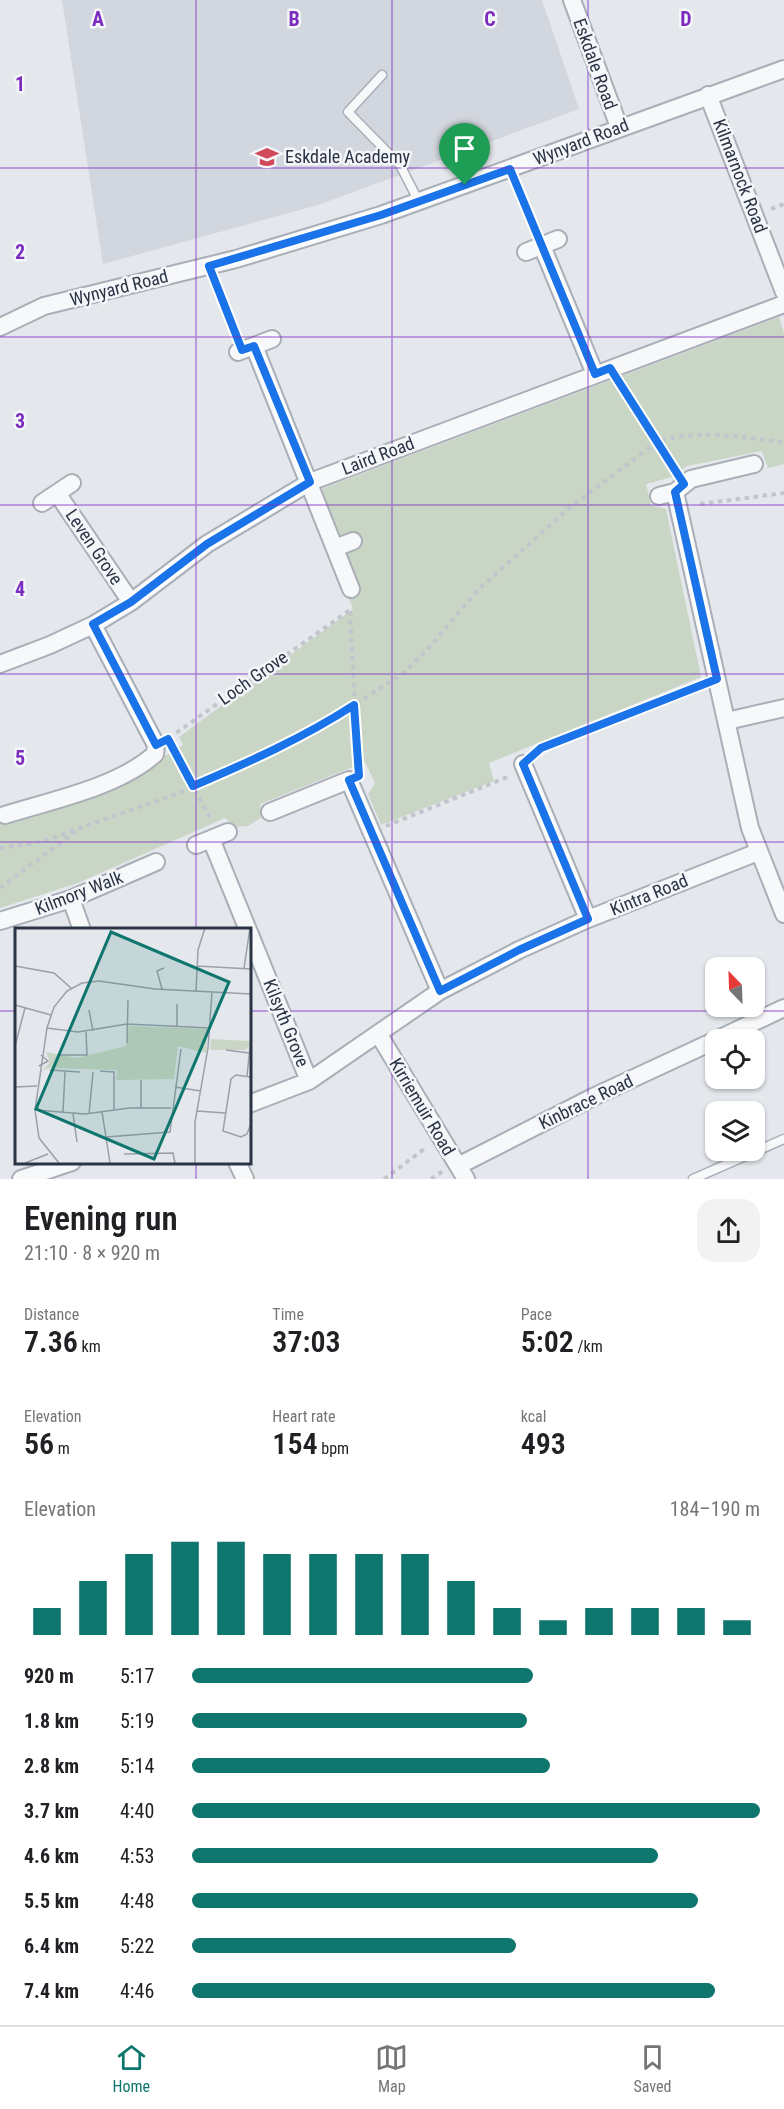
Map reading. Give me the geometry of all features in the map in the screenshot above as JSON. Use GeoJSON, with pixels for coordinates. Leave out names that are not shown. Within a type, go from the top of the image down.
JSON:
{"type":"FeatureCollection","features":[{"type":"Feature","properties":{"kind":"street","name":"Eskdale Road"},"geometry":{"type":"LineString","coordinates":[[572,0],[619,128]]}},
{"type":"Feature","properties":{"kind":"street","name":"Wynyard Road"},"geometry":{"type":"LineString","coordinates":[[0,327],[44,306],[209,266],[419,202],[784,69]]}},
{"type":"Feature","properties":{"kind":"street","name":"Kilmarnock Road"},"geometry":{"type":"LineString","coordinates":[[708,95],[784,292]]}},
{"type":"Feature","properties":{"kind":"street"},"geometry":{"type":"LineString","coordinates":[[558,239],[534,249],[602,371]]}},
{"type":"Feature","properties":{"kind":"street","name":"Laird Road"},"geometry":{"type":"LineString","coordinates":[[0,664],[50,645],[131,602],[207,544],[310,482],[784,304]]}},
{"type":"Feature","properties":{"kind":"street"},"geometry":{"type":"LineString","coordinates":[[272,339],[244,349],[310,482],[351,590]]}},
{"type":"Feature","properties":{"kind":"street"},"geometry":{"type":"LineString","coordinates":[[754,464],[691,479],[672,490],[750,828],[784,914]]}},
{"type":"Feature","properties":{"kind":"street","name":"Leven Grove"},"geometry":{"type":"LineString","coordinates":[[42,503],[72,483]]}},
{"type":"Feature","properties":{"kind":"street","name":"Leven Grove"},"geometry":{"type":"LineString","coordinates":[[57,493],[131,602]]}},
{"type":"Feature","properties":{"kind":"street"},"geometry":{"type":"LineString","coordinates":[[335,548],[353,541]]}},
{"type":"Feature","properties":{"kind":"street"},"geometry":{"type":"LineString","coordinates":[[6,816],[54,808],[144,764],[155,754],[162,742],[93,624]]}},
{"type":"Feature","properties":{"kind":"street"},"geometry":{"type":"LineString","coordinates":[[727,721],[784,708]]}},
{"type":"Feature","properties":{"kind":"street"},"geometry":{"type":"LineString","coordinates":[[524,767],[588,919]]}},
{"type":"Feature","properties":{"kind":"street"},"geometry":{"type":"LineString","coordinates":[[270,812],[354,778],[371,832],[440,991]]}},
{"type":"Feature","properties":{"kind":"street","name":"Kilsyth Grove"},"geometry":{"type":"LineString","coordinates":[[214,838],[248,928]]}},
{"type":"Feature","properties":{"kind":"street","name":"Kintra Road"},"geometry":{"type":"LineString","coordinates":[[250,1104],[309,1081],[440,991],[519,950],[588,919],[758,852]]}},
{"type":"Feature","properties":{"kind":"street","name":"Kilmory Walk"},"geometry":{"type":"LineString","coordinates":[[0,921],[71,899],[156,862]]}},
{"type":"Feature","properties":{"kind":"street"},"geometry":{"type":"LineString","coordinates":[[71,899],[81,928]]}},
{"type":"Feature","properties":{"kind":"street","name":"Kilsyth Grove"},"geometry":{"type":"LineString","coordinates":[[250,934],[309,1081]]}},
{"type":"Feature","properties":{"kind":"street","name":"Kinbrace Road"},"geometry":{"type":"LineString","coordinates":[[739,1029],[784,1008]]}},
{"type":"Feature","properties":{"kind":"street","name":"Kirriemuir Road"},"geometry":{"type":"LineString","coordinates":[[379,1035],[462,1173]]}},
{"type":"Feature","properties":{"kind":"street","name":"Kinbrace Road"},"geometry":{"type":"LineString","coordinates":[[462,1173],[592,1097],[705,1045]]}},
{"type":"Feature","properties":{"kind":"street"},"geometry":{"type":"LineString","coordinates":[[21,1179],[66,1164]]}},
{"type":"Feature","properties":{"kind":"street"},"geometry":{"type":"LineString","coordinates":[[238,1164],[245,1179]]}},
{"type":"Feature","properties":{"kind":"lane"},"geometry":{"type":"LineString","coordinates":[[382,75],[348,111],[400,165],[419,202]]}},
{"type":"Feature","properties":{"kind":"lane"},"geometry":{"type":"LineString","coordinates":[[693,1179],[784,1139]]}},
{"type":"Feature","properties":{"kind":"path"},"geometry":{"type":"LineString","coordinates":[[510,169],[534,249]]}},
{"type":"Feature","properties":{"kind":"path"},"geometry":{"type":"LineString","coordinates":[[209,266],[244,349]]}},
{"type":"Feature","properties":{"kind":"path"},"geometry":{"type":"LineString","coordinates":[[602,371],[657,442],[672,490]]}},
{"type":"Feature","properties":{"kind":"path"},"geometry":{"type":"LineString","coordinates":[[0,848],[41,842],[193,786],[257,759],[317,729],[402,674],[427,650],[477,591],[568,509],[657,442],[673,436],[717,435],[784,442]]}},
{"type":"Feature","properties":{"kind":"path"},"geometry":{"type":"LineString","coordinates":[[700,504],[784,493]]}},
{"type":"Feature","properties":{"kind":"path","name":"Loch Grove"},"geometry":{"type":"LineString","coordinates":[[162,742],[350,610],[354,705]]}},
{"type":"Feature","properties":{"kind":"path"},"geometry":{"type":"LineString","coordinates":[[371,832],[524,767],[541,748],[717,679]]}},
{"type":"Feature","properties":{"kind":"path"},"geometry":{"type":"LineString","coordinates":[[354,705],[354,778]]}},
{"type":"Feature","properties":{"kind":"path"},"geometry":{"type":"LineString","coordinates":[[162,742],[193,786],[214,838]]}},
{"type":"Feature","properties":{"kind":"path"},"geometry":{"type":"LineString","coordinates":[[0,888],[81,827]]}},
{"type":"Feature","properties":{"kind":"path"},"geometry":{"type":"LineString","coordinates":[[384,1179],[441,1137]]}},
{"type":"Feature","properties":{"kind":"shaded area","name":"Eskdale Academy"},"geometry":{"type":"Polygon","coordinates":[[[62,0],[542,0],[579,109],[318,205],[103,264],[62,0]]]}},
{"type":"Feature","properties":{"kind":"green space"},"geometry":{"type":"Polygon","coordinates":[[[779,317],[784,333],[784,464],[768,468],[762,451],[687,466],[672,477],[646,484],[651,505],[666,509],[701,677],[489,763],[494,781],[381,825],[368,794],[375,783],[365,762],[260,804],[262,817],[248,826],[235,827],[225,818],[78,883],[0,908],[0,808],[3,823],[104,792],[183,745],[179,737],[353,609],[349,598],[361,590],[321,489],[779,317]]]}},
{"type":"Feature","properties":{"kind":"place","name":"Eskdale Academy"},"geometry":{"type":"Point","coordinates":[267,157]}},
{"type":"Feature","properties":{"kind":"route"},"geometry":{"type":"LineString","coordinates":[[510,169],[595,374],[610,368],[684,484],[675,492],[717,679],[541,748],[523,764],[588,919],[519,950],[440,991],[349,780],[359,776],[354,705],[317,729],[257,759],[193,786],[168,739],[156,745],[93,624],[131,602],[207,544],[251,515],[310,482],[254,346],[242,350],[209,266],[381,215],[465,185],[510,169]]}}]}
